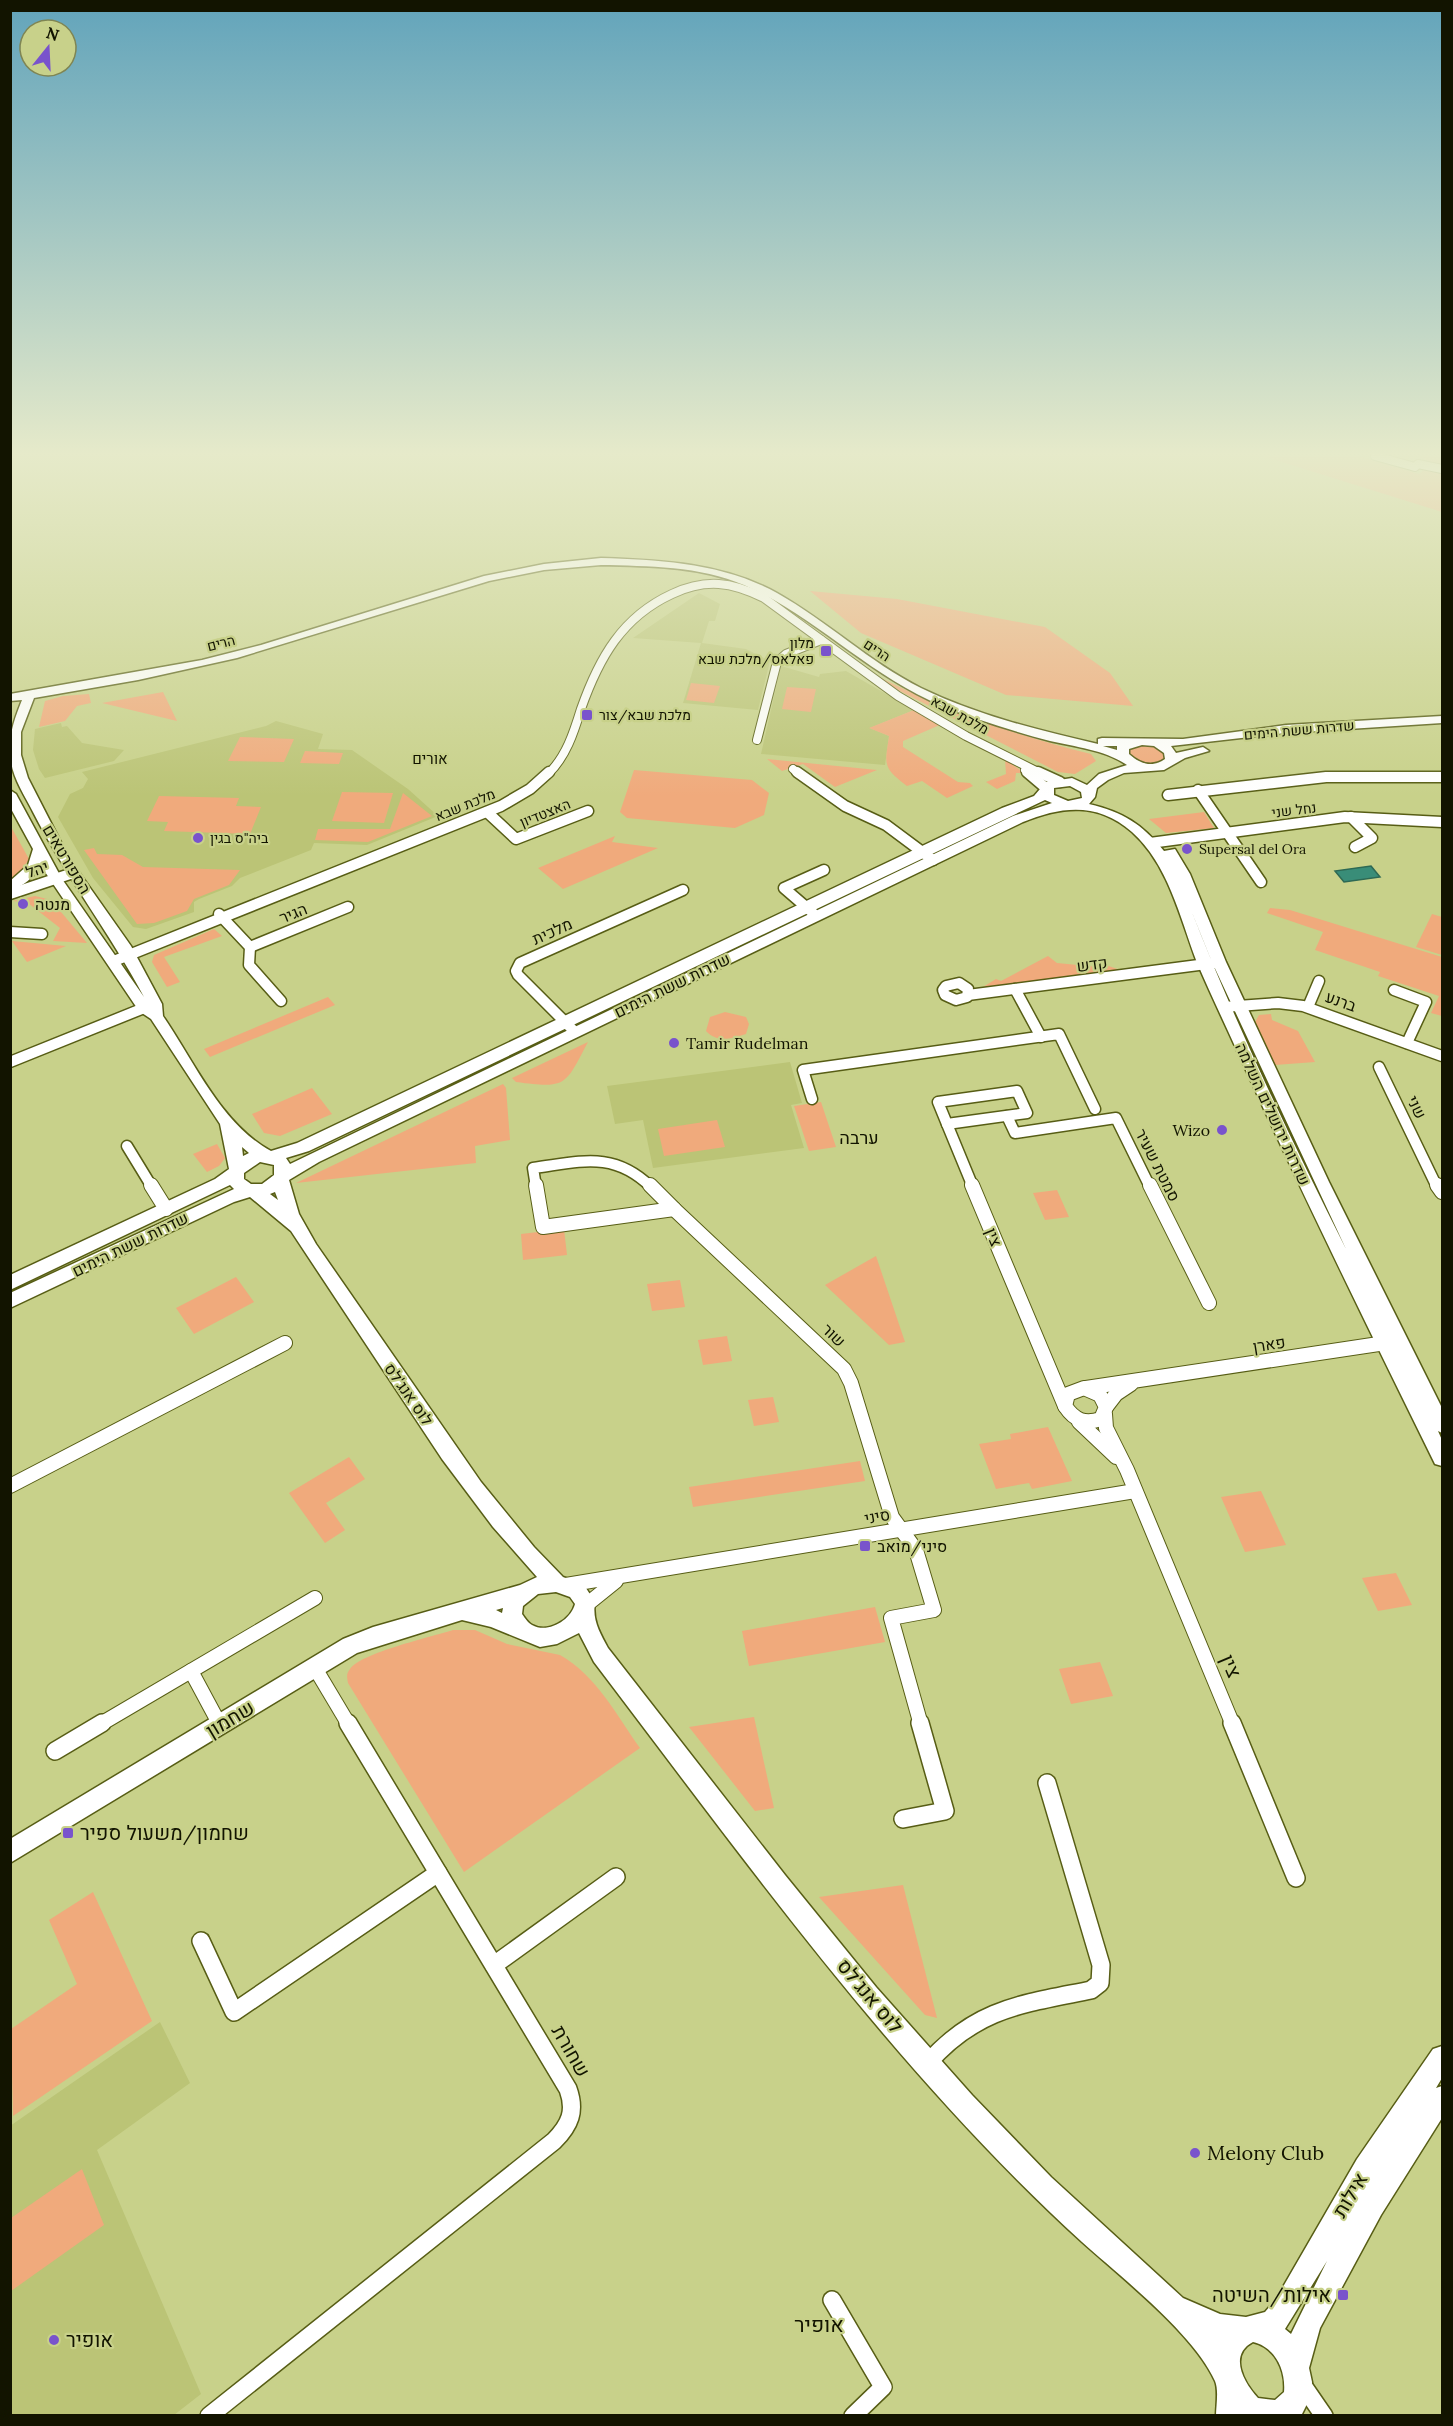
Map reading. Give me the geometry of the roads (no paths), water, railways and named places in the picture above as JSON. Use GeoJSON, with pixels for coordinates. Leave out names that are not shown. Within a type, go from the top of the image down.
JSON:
{"type":"FeatureCollection","features":[{"type":"Feature","properties":{"kind":"main road","name":"הרים"},"geometry":{"type":"LineString","coordinates":[[13,697],[140,677],[222,658],[500,574],[530,569]]}},
{"type":"Feature","properties":{"kind":"main road","name":"הרים"},"geometry":{"type":"LineString","coordinates":[[692,569],[708,571],[757,586],[786,602],[888,675],[923,693],[1026,731],[1123,756],[1130,763],[1143,767]]}},
{"type":"Feature","properties":{"kind":"main road","name":"הספורטאים"},"geometry":{"type":"LineString","coordinates":[[30,694],[15,732],[17,763],[70,869],[127,952],[152,1009]]}},
{"type":"Feature","properties":{"kind":"main road"},"geometry":{"type":"LineString","coordinates":[[10,709],[13,697]]}},
{"type":"Feature","properties":{"kind":"main road","name":"הרים"},"geometry":{"type":"LineString","coordinates":[[967,710],[1069,736],[1111,743],[1128,743]]}},
{"type":"Feature","properties":{"kind":"main road","name":"שדרות ששת הימים"},"geometry":{"type":"LineString","coordinates":[[1128,743],[1141,741],[1179,744],[1286,729],[1443,719]]}},
{"type":"Feature","properties":{"kind":"main road","name":"שדרות ששת הימים"},"geometry":{"type":"LineString","coordinates":[[1143,767],[1158,767],[1190,753],[1275,738],[1443,726]]}},
{"type":"Feature","properties":{"kind":"main road"},"geometry":{"type":"LineString","coordinates":[[1155,742],[1169,750],[1172,756],[1170,762]]}},
{"type":"Feature","properties":{"kind":"main road"},"geometry":{"type":"LineString","coordinates":[[1064,782],[1103,768],[1123,756],[1122,750],[1128,743]]}},
{"type":"Feature","properties":{"kind":"main road"},"geometry":{"type":"LineString","coordinates":[[1086,746],[1103,755],[1106,761],[1103,768]]}},
{"type":"Feature","properties":{"kind":"main road"},"geometry":{"type":"LineString","coordinates":[[1047,790],[1053,801],[1072,805],[1086,801],[1091,786],[1098,781],[1127,769],[1143,767]]}},
{"type":"Feature","properties":{"kind":"main road","name":"שדרות ששת הימים"},"geometry":{"type":"LineString","coordinates":[[282,1177],[313,1158],[570,1027],[928,856],[1038,799],[1047,790],[1064,782]]}},
{"type":"Feature","properties":{"kind":"main road","name":"שדרות ירושלים השלמה"},"geometry":{"type":"LineString","coordinates":[[1064,782],[1083,786],[1089,794],[1134,818],[1155,842],[1232,1007],[1304,1182],[1392,1342],[1443,1425]]}},
{"type":"Feature","properties":{"kind":"main road","name":"הספורטאים"},"geometry":{"type":"LineString","coordinates":[[10,794],[53,875],[111,957],[152,1009],[225,1120],[254,1150],[269,1156]]}},
{"type":"Feature","properties":{"kind":"main road","name":"שדרות ששת הימים"},"geometry":{"type":"LineString","coordinates":[[928,856],[1029,814],[1072,805]]}},
{"type":"Feature","properties":{"kind":"main road","name":"שדרות ירושלים השלמה"},"geometry":{"type":"LineString","coordinates":[[1072,805],[1112,813],[1155,842]]}},
{"type":"Feature","properties":{"kind":"main road"},"geometry":{"type":"LineString","coordinates":[[11,889],[34,867],[39,850]]}},
{"type":"Feature","properties":{"kind":"main road","name":"שדרות ששת הימים"},"geometry":{"type":"LineString","coordinates":[[269,1156],[303,1146],[570,1027]]}},
{"type":"Feature","properties":{"kind":"main road","name":"הספורטאים"},"geometry":{"type":"LineString","coordinates":[[225,1120],[234,1146],[237,1171]]}},
{"type":"Feature","properties":{"kind":"main road"},"geometry":{"type":"LineString","coordinates":[[269,1156],[281,1162],[282,1177],[267,1189],[251,1191],[238,1184],[237,1171],[249,1160],[269,1156]]}},
{"type":"Feature","properties":{"kind":"main road","name":"שדרות ששת הימים"},"geometry":{"type":"LineString","coordinates":[[10,1283],[166,1209],[237,1171]]}},
{"type":"Feature","properties":{"kind":"main road","name":"לוס אנג'לס"},"geometry":{"type":"LineString","coordinates":[[282,1177],[284,1196],[302,1235],[428,1421],[523,1550],[561,1584]]}},
{"type":"Feature","properties":{"kind":"main road","name":"שדרות ששת הימים"},"geometry":{"type":"LineString","coordinates":[[10,1301],[229,1197],[251,1191]]}},
{"type":"Feature","properties":{"kind":"main road","name":"לוס אנג'לס"},"geometry":{"type":"LineString","coordinates":[[251,1191],[266,1199],[302,1235]]}},
{"type":"Feature","properties":{"kind":"main road","name":"שדרות ירושלים השלמה"},"geometry":{"type":"LineString","coordinates":[[1392,1342],[1443,1458]]}},
{"type":"Feature","properties":{"kind":"main road","name":"לוס אנג'לס"},"geometry":{"type":"LineString","coordinates":[[523,1550],[527,1570],[523,1592]]}},
{"type":"Feature","properties":{"kind":"main road"},"geometry":{"type":"LineString","coordinates":[[541,1584],[561,1584],[579,1592],[585,1610],[575,1626],[556,1635],[534,1635],[522,1630],[514,1622],[511,1611],[523,1592],[541,1584]]}},
{"type":"Feature","properties":{"kind":"main road","name":"שחמון"},"geometry":{"type":"LineString","coordinates":[[10,1852],[363,1641],[523,1592]]}},
{"type":"Feature","properties":{"kind":"main road","name":"לוס אנג'לס"},"geometry":{"type":"LineString","coordinates":[[585,1610],[587,1629],[601,1654],[781,1887],[927,2064],[1023,2167],[1173,2306],[1210,2348],[1229,2379]]}},
{"type":"Feature","properties":{"kind":"main road","name":"שחמון"},"geometry":{"type":"LineString","coordinates":[[460,1613],[484,1616],[522,1630]]}},
{"type":"Feature","properties":{"kind":"main road","name":"לוס אנג'לס"},"geometry":{"type":"LineString","coordinates":[[556,1635],[579,1641],[601,1654]]}},
{"type":"Feature","properties":{"kind":"main road","name":"אילות"},"geometry":{"type":"LineString","coordinates":[[1251,2329],[1274,2322],[1285,2308],[1366,2168],[1443,2058]]}},
{"type":"Feature","properties":{"kind":"main road","name":"אילות"},"geometry":{"type":"LineString","coordinates":[[1297,2372],[1306,2331],[1344,2254],[1384,2184],[1443,2097]]}},
{"type":"Feature","properties":{"kind":"main road","name":"לוס אנג'לס"},"geometry":{"type":"LineString","coordinates":[[1173,2306],[1211,2324],[1251,2329]]}},
{"type":"Feature","properties":{"kind":"main road"},"geometry":{"type":"LineString","coordinates":[[1229,2379],[1239,2398],[1251,2409],[1279,2415],[1294,2400],[1297,2372],[1289,2352],[1279,2339],[1251,2329],[1234,2337],[1227,2350],[1230,2415]]}},
{"type":"Feature","properties":{"kind":"street","name":"מלכת שבא"},"geometry":{"type":"LineString","coordinates":[[111,957],[487,812],[526,793],[546,777],[561,760],[604,656],[628,633],[683,595],[718,582],[735,585],[760,597],[885,688],[1008,757],[1064,782]]}},
{"type":"Feature","properties":{"kind":"street"},"geometry":{"type":"LineString","coordinates":[[757,740],[777,662],[789,653],[821,640]]}},
{"type":"Feature","properties":{"kind":"street","name":"מלכת שבא"},"geometry":{"type":"LineString","coordinates":[[1008,757],[1047,790]]}},
{"type":"Feature","properties":{"kind":"street"},"geometry":{"type":"LineString","coordinates":[[794,769],[840,803],[886,825],[928,856]]}},
{"type":"Feature","properties":{"kind":"street"},"geometry":{"type":"LineString","coordinates":[[1168,795],[1326,777],[1443,777]]}},
{"type":"Feature","properties":{"kind":"street"},"geometry":{"type":"LineString","coordinates":[[1198,790],[1261,882]]}},
{"type":"Feature","properties":{"kind":"street","name":"האצטדיון"},"geometry":{"type":"LineString","coordinates":[[487,812],[516,839],[588,811]]}},
{"type":"Feature","properties":{"kind":"street"},"geometry":{"type":"LineString","coordinates":[[1351,817],[1372,838],[1367,843],[1355,847]]}},
{"type":"Feature","properties":{"kind":"street","name":"נחל שני"},"geometry":{"type":"LineString","coordinates":[[1155,842],[1351,817],[1443,822]]}},
{"type":"Feature","properties":{"kind":"street","name":"יהל"},"geometry":{"type":"LineString","coordinates":[[11,889],[70,869]]}},
{"type":"Feature","properties":{"kind":"street"},"geometry":{"type":"LineString","coordinates":[[811,911],[784,888],[824,870]]}},
{"type":"Feature","properties":{"kind":"street","name":"מלכית"},"geometry":{"type":"LineString","coordinates":[[570,1027],[518,975],[516,971],[520,963],[683,890]]}},
{"type":"Feature","properties":{"kind":"street","name":"הגיר"},"geometry":{"type":"LineString","coordinates":[[250,947],[348,907]]}},
{"type":"Feature","properties":{"kind":"street"},"geometry":{"type":"LineString","coordinates":[[220,916],[250,947],[249,965],[281,1001]]}},
{"type":"Feature","properties":{"kind":"street"},"geometry":{"type":"LineString","coordinates":[[10,932],[42,934]]}},
{"type":"Feature","properties":{"kind":"street","name":"קדש"},"geometry":{"type":"LineString","coordinates":[[968,995],[1212,963]]}},
{"type":"Feature","properties":{"kind":"street"},"geometry":{"type":"LineString","coordinates":[[1308,1007],[1319,981]]}},
{"type":"Feature","properties":{"kind":"street"},"geometry":{"type":"LineString","coordinates":[[1015,989],[1041,1037]]}},
{"type":"Feature","properties":{"kind":"street"},"geometry":{"type":"LineString","coordinates":[[1394,990],[1426,1002],[1407,1043]]}},
{"type":"Feature","properties":{"kind":"street","name":"ברנע"},"geometry":{"type":"LineString","coordinates":[[1232,1007],[1278,1003],[1308,1007],[1443,1056]]}},
{"type":"Feature","properties":{"kind":"street"},"geometry":{"type":"LineString","coordinates":[[10,1062],[152,1009]]}},
{"type":"Feature","properties":{"kind":"street"},"geometry":{"type":"LineString","coordinates":[[812,1099],[803,1070],[1059,1034],[1095,1109]]}},
{"type":"Feature","properties":{"kind":"street","name":"שני"},"geometry":{"type":"LineString","coordinates":[[1378,1067],[1440,1192],[1443,1192]]}},
{"type":"Feature","properties":{"kind":"street","name":"צין"},"geometry":{"type":"LineString","coordinates":[[1007,1116],[1027,1113],[1017,1091],[938,1102],[1065,1407]]}},
{"type":"Feature","properties":{"kind":"street"},"geometry":{"type":"LineString","coordinates":[[947,1124],[1007,1116]]}},
{"type":"Feature","properties":{"kind":"street","name":"סמטת שעיר"},"geometry":{"type":"LineString","coordinates":[[1007,1116],[1015,1133],[1116,1118],[1209,1303]]}},
{"type":"Feature","properties":{"kind":"street"},"geometry":{"type":"LineString","coordinates":[[127,1146],[166,1209]]}},
{"type":"Feature","properties":{"kind":"street","name":"שור"},"geometry":{"type":"LineString","coordinates":[[674,1209],[543,1227],[533,1168],[595,1160],[620,1163],[633,1170],[844,1369],[850,1380],[892,1517],[916,1550],[934,1610],[891,1618],[945,1811],[903,1819]]}},
{"type":"Feature","properties":{"kind":"street","name":"פארן"},"geometry":{"type":"LineString","coordinates":[[1080,1388],[1392,1342]]}},
{"type":"Feature","properties":{"kind":"street"},"geometry":{"type":"LineString","coordinates":[[10,1486],[285,1343]]}},
{"type":"Feature","properties":{"kind":"street"},"geometry":{"type":"LineString","coordinates":[[1049,1371],[1066,1385],[1080,1388],[1100,1395],[1106,1411],[1094,1422],[1076,1419],[1065,1407],[1066,1397],[1080,1388]]}},
{"type":"Feature","properties":{"kind":"street","name":"פארן"},"geometry":{"type":"LineString","coordinates":[[1106,1411],[1121,1390],[1143,1380]]}},
{"type":"Feature","properties":{"kind":"street","name":"צין"},"geometry":{"type":"LineString","coordinates":[[1106,1411],[1105,1425],[1136,1491],[1296,1878]]}},
{"type":"Feature","properties":{"kind":"street","name":"צין"},"geometry":{"type":"LineString","coordinates":[[1076,1419],[1098,1436],[1127,1470]]}},
{"type":"Feature","properties":{"kind":"street","name":"סיני"},"geometry":{"type":"LineString","coordinates":[[561,1584],[624,1577],[1136,1491]]}},
{"type":"Feature","properties":{"kind":"street","name":"סיני"},"geometry":{"type":"LineString","coordinates":[[585,1610],[606,1587],[624,1577]]}},
{"type":"Feature","properties":{"kind":"street"},"geometry":{"type":"LineString","coordinates":[[55,1751],[315,1599]]}},
{"type":"Feature","properties":{"kind":"street","name":"שחורת"},"geometry":{"type":"LineString","coordinates":[[209,2415],[566,2129],[573,2110],[568,2089],[315,1668]]}},
{"type":"Feature","properties":{"kind":"street"},"geometry":{"type":"LineString","coordinates":[[191,1671],[220,1725]]}},
{"type":"Feature","properties":{"kind":"street"},"geometry":{"type":"LineString","coordinates":[[927,2064],[946,2041],[976,2019],[1006,2009],[1091,1990],[1100,1983],[1101,1965],[1047,1783]]}},
{"type":"Feature","properties":{"kind":"street"},"geometry":{"type":"LineString","coordinates":[[201,1941],[234,2012],[438,1873]]}},
{"type":"Feature","properties":{"kind":"street"},"geometry":{"type":"LineString","coordinates":[[494,1965],[616,1877]]}},
{"type":"Feature","properties":{"kind":"street"},"geometry":{"type":"LineString","coordinates":[[832,2300],[883,2387],[853,2415]]}},
{"type":"Feature","properties":{"kind":"street"},"geometry":{"type":"LineString","coordinates":[[1297,2372],[1324,2415]]}},
{"type":"Feature","properties":{"kind":"water"},"geometry":{"type":"Polygon","coordinates":[[[1371,866],[1380,877],[1344,882],[1335,871],[1371,866]]]}},
{"type":"Feature","properties":{"kind":"place","name":"מלון פאלאס/מלכת שבא"},"geometry":{"type":"Point","coordinates":[826,651]}},
{"type":"Feature","properties":{"kind":"place","name":"מלכת שבא/צור"},"geometry":{"type":"Point","coordinates":[587,715]}},
{"type":"Feature","properties":{"kind":"place","name":"ביה\"ס בגין"},"geometry":{"type":"Point","coordinates":[198,838]}},
{"type":"Feature","properties":{"kind":"place","name":"Supersal del Ora"},"geometry":{"type":"Point","coordinates":[1187,849]}},
{"type":"Feature","properties":{"kind":"place","name":"מנטה"},"geometry":{"type":"Point","coordinates":[23,904]}},
{"type":"Feature","properties":{"kind":"place","name":"Tamir Rudelman"},"geometry":{"type":"Point","coordinates":[674,1043]}},
{"type":"Feature","properties":{"kind":"place","name":"Wizo"},"geometry":{"type":"Point","coordinates":[1222,1130]}},
{"type":"Feature","properties":{"kind":"place","name":"סיני/מואב"},"geometry":{"type":"Point","coordinates":[865,1546]}},
{"type":"Feature","properties":{"kind":"place","name":"שחמון/משעול ספיר"},"geometry":{"type":"Point","coordinates":[68,1833]}},
{"type":"Feature","properties":{"kind":"place","name":"Melony Club"},"geometry":{"type":"Point","coordinates":[1195,2153]}},
{"type":"Feature","properties":{"kind":"place","name":"אילות/השיטה"},"geometry":{"type":"Point","coordinates":[1343,2295]}},
{"type":"Feature","properties":{"kind":"place","name":"אופיר"},"geometry":{"type":"Point","coordinates":[54,2340]}},
{"type":"Feature","properties":{"kind":"district","name":"אורים"},"geometry":{"type":"Point","coordinates":[430,759]}},
{"type":"Feature","properties":{"kind":"district","name":"ערבה"},"geometry":{"type":"Point","coordinates":[859,1138]}},
{"type":"Feature","properties":{"kind":"district","name":"אופיר"},"geometry":{"type":"Point","coordinates":[819,2325]}}]}
